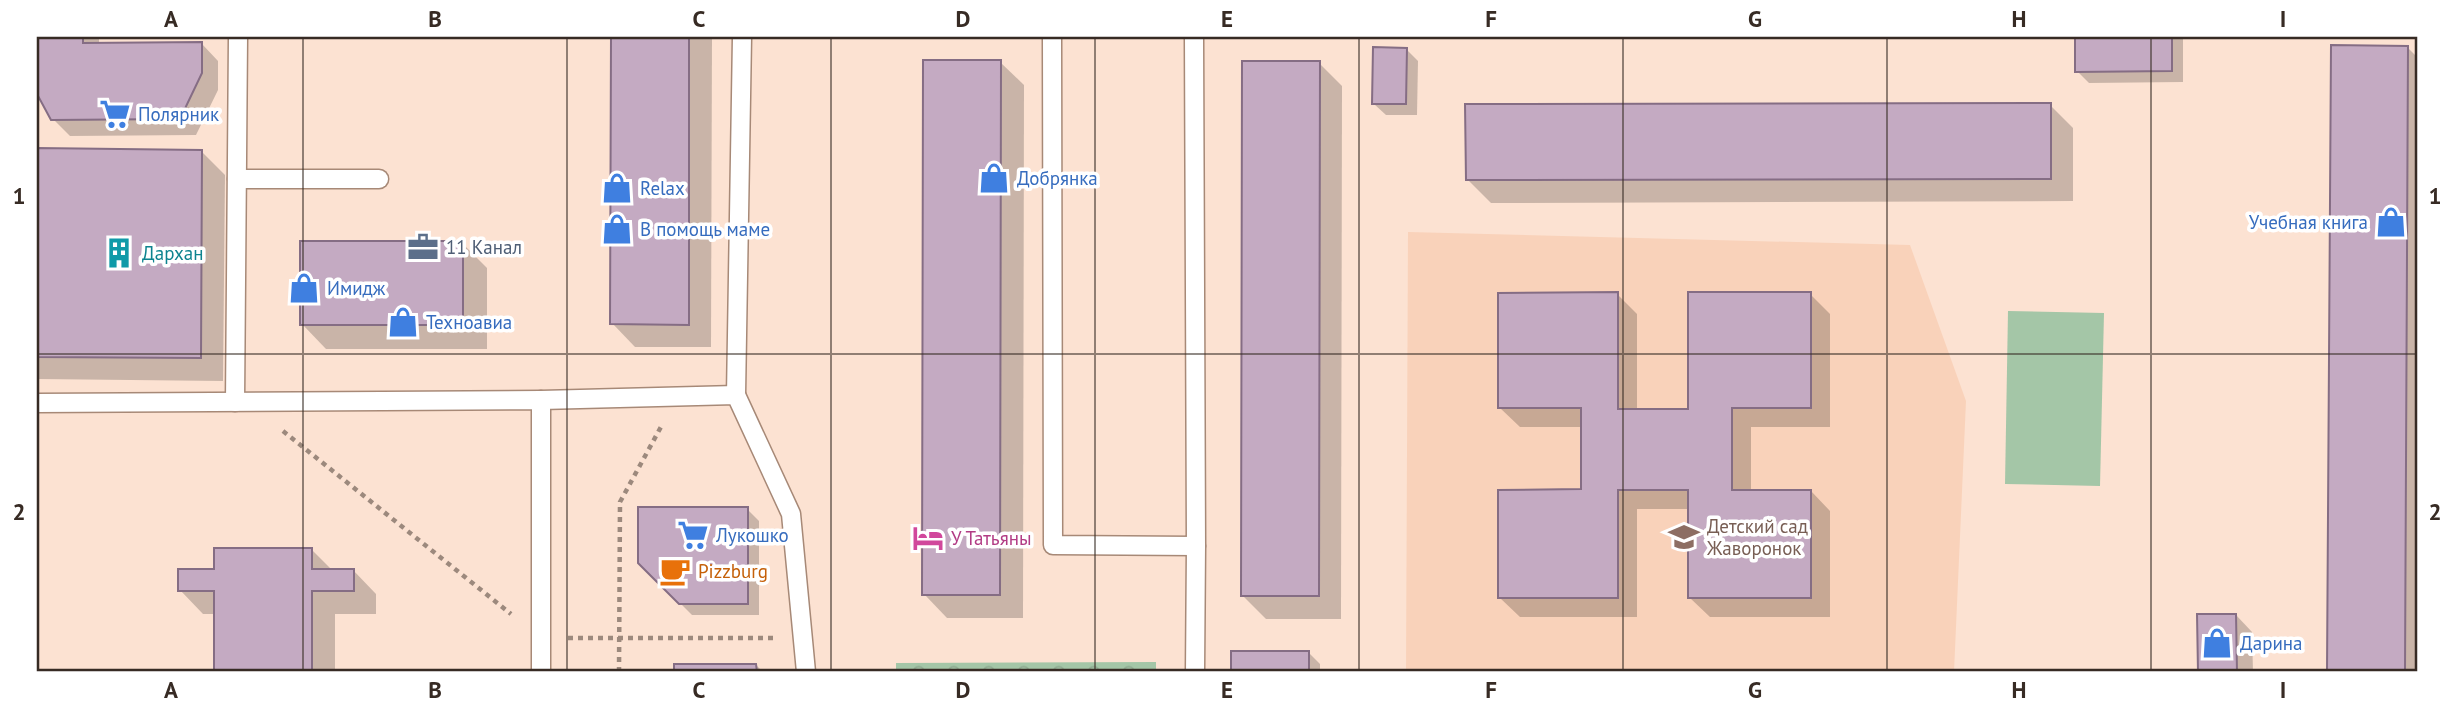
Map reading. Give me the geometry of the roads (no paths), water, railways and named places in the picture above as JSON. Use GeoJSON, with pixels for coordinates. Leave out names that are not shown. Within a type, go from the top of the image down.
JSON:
{"type":"FeatureCollection","features":[{"type":"Feature","properties":{"kind":"lane"},"geometry":{"type":"LineString","coordinates":[[238,37],[237,180],[241,402]]}},
{"type":"Feature","properties":{"kind":"lane"},"geometry":{"type":"LineString","coordinates":[[742,37],[736,395],[791,514],[806,672]]}},
{"type":"Feature","properties":{"kind":"lane"},"geometry":{"type":"LineString","coordinates":[[1052,37],[1053,545],[1196,546]]}},
{"type":"Feature","properties":{"kind":"lane"},"geometry":{"type":"LineString","coordinates":[[1194,37],[1195,672]]}},
{"type":"Feature","properties":{"kind":"lane"},"geometry":{"type":"LineString","coordinates":[[237,180],[379,179]]}},
{"type":"Feature","properties":{"kind":"lane"},"geometry":{"type":"LineString","coordinates":[[37,403],[541,400],[736,395]]}},
{"type":"Feature","properties":{"kind":"lane"},"geometry":{"type":"LineString","coordinates":[[541,400],[541,671]]}},
{"type":"Feature","properties":{"kind":"place","name":"Полярник"},"geometry":{"type":"Point","coordinates":[115,114]}},
{"type":"Feature","properties":{"kind":"place","name":"Добрянка"},"geometry":{"type":"Point","coordinates":[994,178]}},
{"type":"Feature","properties":{"kind":"place","name":"Relax"},"geometry":{"type":"Point","coordinates":[617,188]}},
{"type":"Feature","properties":{"kind":"place","name":"Учебная книга"},"geometry":{"type":"Point","coordinates":[2391,222]}},
{"type":"Feature","properties":{"kind":"place","name":"В помощь маме"},"geometry":{"type":"Point","coordinates":[617,229]}},
{"type":"Feature","properties":{"kind":"place","name":"11 Канал"},"geometry":{"type":"Point","coordinates":[423,247]}},
{"type":"Feature","properties":{"kind":"place","name":"Дархан"},"geometry":{"type":"Point","coordinates":[119,253]}},
{"type":"Feature","properties":{"kind":"place","name":"Имидж"},"geometry":{"type":"Point","coordinates":[304,288]}},
{"type":"Feature","properties":{"kind":"place","name":"Техноавиа"},"geometry":{"type":"Point","coordinates":[403,322]}},
{"type":"Feature","properties":{"kind":"place","name":"Лукошко"},"geometry":{"type":"Point","coordinates":[693,535]}},
{"type":"Feature","properties":{"kind":"place","name":"Детский сад Жаворонок"},"geometry":{"type":"Point","coordinates":[1684,537]}},
{"type":"Feature","properties":{"kind":"place","name":"У Татьяны"},"geometry":{"type":"Point","coordinates":[928,538]}},
{"type":"Feature","properties":{"kind":"place","name":"Pizzburg"},"geometry":{"type":"Point","coordinates":[675,571]}},
{"type":"Feature","properties":{"kind":"place","name":"Дарина"},"geometry":{"type":"Point","coordinates":[2217,643]}}]}
